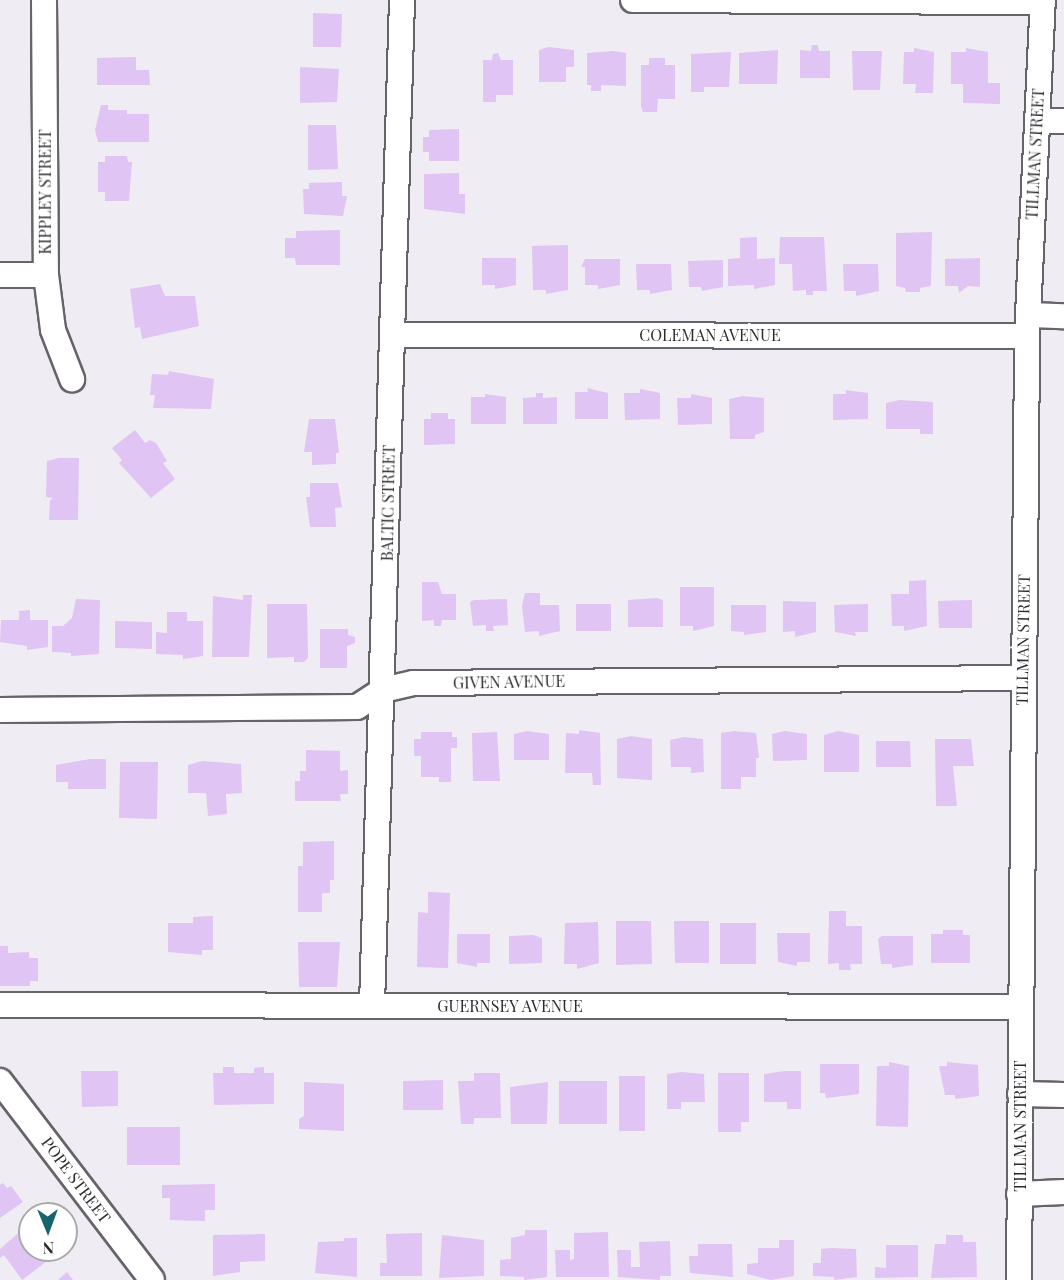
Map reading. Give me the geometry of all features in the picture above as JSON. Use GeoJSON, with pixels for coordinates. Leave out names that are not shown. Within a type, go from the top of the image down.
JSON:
{"type":"FeatureCollection","features":[{"type":"Feature","properties":{"kind":"street","name":"KIPPLEY STREET"},"geometry":{"type":"LineString","coordinates":[[45,0],[46,275],[53,330],[72,380]]}},
{"type":"Feature","properties":{"kind":"street","name":"BALTIC STREET"},"geometry":{"type":"LineString","coordinates":[[372,1005],[402,0]]}},
{"type":"Feature","properties":{"kind":"street"},"geometry":{"type":"LineString","coordinates":[[633,0],[1043,1]]}},
{"type":"Feature","properties":{"kind":"street","name":"TILLMAN STREET"},"geometry":{"type":"LineString","coordinates":[[1019,1280],[1028,325],[1043,1]]}},
{"type":"Feature","properties":{"kind":"street"},"geometry":{"type":"LineString","coordinates":[[1037,121],[1064,121]]}},
{"type":"Feature","properties":{"kind":"street"},"geometry":{"type":"LineString","coordinates":[[0,275],[46,275]]}},
{"type":"Feature","properties":{"kind":"street","name":"COLEMAN AVENUE"},"geometry":{"type":"LineString","coordinates":[[392,335],[1028,325],[1064,316]]}},
{"type":"Feature","properties":{"kind":"street","name":"GIVEN AVENUE"},"geometry":{"type":"LineString","coordinates":[[0,710],[357,706],[383,690],[413,683],[1023,678]]}},
{"type":"Feature","properties":{"kind":"street","name":"GUERNSEY AVENUE"},"geometry":{"type":"LineString","coordinates":[[0,1005],[1020,1007]]}},
{"type":"Feature","properties":{"kind":"street","name":"POPE STREET"},"geometry":{"type":"LineString","coordinates":[[0,1081],[152,1280]]}},
{"type":"Feature","properties":{"kind":"street"},"geometry":{"type":"LineString","coordinates":[[1020,1094],[1064,1095]]}},
{"type":"Feature","properties":{"kind":"street"},"geometry":{"type":"LineString","coordinates":[[1019,1194],[1064,1192]]}},
{"type":"Feature","properties":{"kind":"building"},"geometry":{"type":"Polygon","coordinates":[[[313,13],[342,14],[341,47],[313,47],[313,13]]]}},
{"type":"Feature","properties":{"kind":"building"},"geometry":{"type":"Polygon","coordinates":[[[812,45],[818,45],[819,51],[830,51],[830,78],[800,78],[800,50],[811,51],[812,45]]]}},
{"type":"Feature","properties":{"kind":"building"},"geometry":{"type":"Polygon","coordinates":[[[549,47],[574,50],[574,67],[566,67],[566,82],[539,82],[539,50],[549,47]]]}},
{"type":"Feature","properties":{"kind":"building"},"geometry":{"type":"Polygon","coordinates":[[[914,48],[934,52],[933,93],[915,93],[916,84],[903,84],[904,52],[914,52],[914,48]]]}},
{"type":"Feature","properties":{"kind":"building"},"geometry":{"type":"Polygon","coordinates":[[[966,48],[988,52],[988,83],[1000,83],[1000,104],[963,103],[963,84],[951,84],[951,52],[966,52],[966,48]]]}},
{"type":"Feature","properties":{"kind":"building"},"geometry":{"type":"Polygon","coordinates":[[[778,50],[777,84],[739,84],[739,53],[778,50]]]}},
{"type":"Feature","properties":{"kind":"building"},"geometry":{"type":"Polygon","coordinates":[[[613,51],[626,53],[626,86],[601,85],[601,91],[591,91],[591,85],[587,85],[587,53],[613,51]]]}},
{"type":"Feature","properties":{"kind":"building"},"geometry":{"type":"Polygon","coordinates":[[[852,51],[882,51],[880,90],[853,90],[852,51]]]}},
{"type":"Feature","properties":{"kind":"building"},"geometry":{"type":"Polygon","coordinates":[[[731,52],[729,87],[704,87],[704,92],[691,92],[691,54],[731,52]]]}},
{"type":"Feature","properties":{"kind":"building"},"geometry":{"type":"Polygon","coordinates":[[[498,53],[501,60],[513,60],[513,95],[496,95],[496,102],[483,102],[483,60],[492,60],[493,54],[498,53]]]}},
{"type":"Feature","properties":{"kind":"building"},"geometry":{"type":"Polygon","coordinates":[[[136,57],[136,70],[149,70],[150,85],[97,85],[97,58],[136,57]]]}},
{"type":"Feature","properties":{"kind":"building"},"geometry":{"type":"Polygon","coordinates":[[[649,58],[665,58],[665,65],[675,65],[675,99],[658,99],[657,112],[643,112],[641,106],[641,65],[649,65],[649,58]]]}},
{"type":"Feature","properties":{"kind":"building"},"geometry":{"type":"Polygon","coordinates":[[[300,67],[339,69],[337,102],[300,103],[300,67]]]}},
{"type":"Feature","properties":{"kind":"building"},"geometry":{"type":"Polygon","coordinates":[[[101,105],[108,105],[108,110],[127,110],[127,114],[149,114],[149,142],[98,142],[95,130],[101,105]]]}},
{"type":"Feature","properties":{"kind":"building"},"geometry":{"type":"Polygon","coordinates":[[[308,125],[336,125],[338,169],[308,170],[308,125]]]}},
{"type":"Feature","properties":{"kind":"building"},"geometry":{"type":"Polygon","coordinates":[[[459,129],[459,161],[429,161],[429,152],[423,152],[423,137],[429,137],[429,130],[459,129]]]}},
{"type":"Feature","properties":{"kind":"building"},"geometry":{"type":"Polygon","coordinates":[[[105,156],[127,156],[128,162],[132,162],[129,201],[105,201],[105,192],[98,192],[98,162],[105,162],[105,156]]]}},
{"type":"Feature","properties":{"kind":"building"},"geometry":{"type":"Polygon","coordinates":[[[459,173],[459,194],[465,194],[465,214],[424,209],[424,174],[459,173]]]}},
{"type":"Feature","properties":{"kind":"building"},"geometry":{"type":"Polygon","coordinates":[[[342,182],[342,196],[347,196],[343,216],[304,214],[303,189],[309,189],[309,183],[342,182]]]}},
{"type":"Feature","properties":{"kind":"building"},"geometry":{"type":"Polygon","coordinates":[[[340,230],[340,265],[296,265],[295,258],[285,258],[285,238],[296,238],[296,231],[340,230]]]}},
{"type":"Feature","properties":{"kind":"building"},"geometry":{"type":"Polygon","coordinates":[[[932,232],[931,286],[920,288],[920,292],[906,292],[905,288],[896,286],[896,233],[932,232]]]}},
{"type":"Feature","properties":{"kind":"building"},"geometry":{"type":"Polygon","coordinates":[[[757,237],[757,259],[775,258],[775,285],[754,289],[754,285],[728,286],[728,259],[740,258],[740,238],[757,237]]]}},
{"type":"Feature","properties":{"kind":"building"},"geometry":{"type":"Polygon","coordinates":[[[780,237],[824,237],[827,291],[813,291],[813,295],[806,295],[806,290],[793,291],[792,264],[779,264],[780,237]]]}},
{"type":"Feature","properties":{"kind":"building"},"geometry":{"type":"Polygon","coordinates":[[[568,245],[568,290],[546,294],[546,290],[533,290],[532,246],[568,245]]]}},
{"type":"Feature","properties":{"kind":"building"},"geometry":{"type":"Polygon","coordinates":[[[482,258],[516,258],[516,285],[495,289],[495,285],[482,285],[482,258]]]}},
{"type":"Feature","properties":{"kind":"building"},"geometry":{"type":"Polygon","coordinates":[[[980,258],[980,287],[968,286],[959,293],[958,286],[945,286],[945,259],[980,258]]]}},
{"type":"Feature","properties":{"kind":"building"},"geometry":{"type":"Polygon","coordinates":[[[585,259],[620,259],[620,285],[598,289],[598,285],[585,285],[585,267],[581,267],[585,259]]]}},
{"type":"Feature","properties":{"kind":"building"},"geometry":{"type":"Polygon","coordinates":[[[723,260],[723,287],[702,291],[701,287],[689,287],[688,261],[723,260]]]}},
{"type":"Feature","properties":{"kind":"building"},"geometry":{"type":"Polygon","coordinates":[[[636,264],[671,264],[672,290],[650,294],[650,290],[637,290],[636,264]]]}},
{"type":"Feature","properties":{"kind":"building"},"geometry":{"type":"Polygon","coordinates":[[[843,264],[878,264],[879,291],[856,296],[856,291],[844,291],[843,264]]]}},
{"type":"Feature","properties":{"kind":"building"},"geometry":{"type":"Polygon","coordinates":[[[160,284],[165,296],[195,296],[199,326],[142,339],[140,327],[135,328],[130,289],[160,284]]]}},
{"type":"Feature","properties":{"kind":"building"},"geometry":{"type":"Polygon","coordinates":[[[169,371],[214,379],[211,409],[153,408],[155,395],[150,395],[152,374],[168,375],[169,371]]]}},
{"type":"Feature","properties":{"kind":"building"},"geometry":{"type":"Polygon","coordinates":[[[587,388],[608,393],[608,419],[575,419],[575,392],[588,392],[587,388]]]}},
{"type":"Feature","properties":{"kind":"building"},"geometry":{"type":"Polygon","coordinates":[[[640,389],[660,393],[660,419],[625,420],[624,393],[640,393],[640,389]]]}},
{"type":"Feature","properties":{"kind":"building"},"geometry":{"type":"Polygon","coordinates":[[[846,390],[868,393],[868,419],[833,420],[833,394],[846,394],[846,390]]]}},
{"type":"Feature","properties":{"kind":"building"},"geometry":{"type":"Polygon","coordinates":[[[536,393],[543,393],[543,398],[557,397],[557,424],[523,424],[523,398],[536,397],[536,393]]]}},
{"type":"Feature","properties":{"kind":"building"},"geometry":{"type":"Polygon","coordinates":[[[485,394],[506,397],[506,424],[471,424],[471,397],[485,397],[485,394]]]}},
{"type":"Feature","properties":{"kind":"building"},"geometry":{"type":"Polygon","coordinates":[[[691,394],[712,398],[712,424],[678,425],[677,398],[691,398],[691,394]]]}},
{"type":"Feature","properties":{"kind":"building"},"geometry":{"type":"Polygon","coordinates":[[[743,396],[764,398],[764,432],[755,435],[755,439],[730,439],[729,399],[743,396]]]}},
{"type":"Feature","properties":{"kind":"building"},"geometry":{"type":"Polygon","coordinates":[[[900,400],[933,402],[933,434],[920,434],[920,429],[886,429],[886,403],[900,400]]]}},
{"type":"Feature","properties":{"kind":"building"},"geometry":{"type":"Polygon","coordinates":[[[431,413],[448,413],[448,419],[455,419],[455,444],[424,445],[424,419],[431,419],[431,413]]]}},
{"type":"Feature","properties":{"kind":"building"},"geometry":{"type":"Polygon","coordinates":[[[309,419],[335,419],[339,453],[336,453],[336,464],[312,465],[312,452],[304,452],[309,419]]]}},
{"type":"Feature","properties":{"kind":"building"},"geometry":{"type":"Polygon","coordinates":[[[135,430],[145,443],[150,440],[156,443],[167,461],[163,463],[175,479],[151,498],[119,463],[122,460],[112,448],[135,430]]]}},
{"type":"Feature","properties":{"kind":"building"},"geometry":{"type":"Polygon","coordinates":[[[59,458],[79,458],[78,520],[49,520],[50,500],[53,498],[46,497],[47,461],[59,458]]]}},
{"type":"Feature","properties":{"kind":"building"},"geometry":{"type":"Polygon","coordinates":[[[310,483],[338,483],[342,507],[335,508],[336,527],[310,527],[306,497],[310,497],[310,483]]]}},
{"type":"Feature","properties":{"kind":"building"},"geometry":{"type":"Polygon","coordinates":[[[926,580],[927,626],[904,631],[904,626],[892,626],[891,594],[909,594],[909,581],[926,580]]]}},
{"type":"Feature","properties":{"kind":"building"},"geometry":{"type":"Polygon","coordinates":[[[422,582],[438,582],[442,594],[456,594],[456,620],[442,620],[441,626],[434,626],[434,620],[422,621],[422,582]]]}},
{"type":"Feature","properties":{"kind":"building"},"geometry":{"type":"Polygon","coordinates":[[[680,587],[714,587],[714,626],[693,631],[693,626],[680,626],[680,587]]]}},
{"type":"Feature","properties":{"kind":"building"},"geometry":{"type":"Polygon","coordinates":[[[525,593],[540,593],[540,605],[559,605],[560,631],[539,636],[539,631],[525,632],[522,606],[525,593]]]}},
{"type":"Feature","properties":{"kind":"building"},"geometry":{"type":"Polygon","coordinates":[[[243,595],[252,595],[249,657],[212,657],[213,596],[243,600],[243,595]]]}},
{"type":"Feature","properties":{"kind":"building"},"geometry":{"type":"Polygon","coordinates":[[[657,598],[663,600],[663,627],[628,627],[628,600],[657,598]]]}},
{"type":"Feature","properties":{"kind":"building"},"geometry":{"type":"Polygon","coordinates":[[[76,599],[100,600],[99,654],[71,656],[71,653],[52,652],[52,626],[63,626],[72,618],[76,599]]]}},
{"type":"Feature","properties":{"kind":"building"},"geometry":{"type":"Polygon","coordinates":[[[507,599],[508,625],[493,626],[494,631],[486,631],[486,625],[473,626],[470,602],[507,599]]]}},
{"type":"Feature","properties":{"kind":"building"},"geometry":{"type":"Polygon","coordinates":[[[972,600],[972,628],[939,628],[938,601],[972,600]]]}},
{"type":"Feature","properties":{"kind":"building"},"geometry":{"type":"Polygon","coordinates":[[[783,601],[816,602],[816,632],[795,637],[795,631],[783,632],[783,601]]]}},
{"type":"Feature","properties":{"kind":"building"},"geometry":{"type":"Polygon","coordinates":[[[267,604],[307,604],[308,658],[304,662],[294,662],[294,657],[267,658],[267,604]]]}},
{"type":"Feature","properties":{"kind":"building"},"geometry":{"type":"Polygon","coordinates":[[[576,604],[611,604],[611,631],[576,631],[576,604]]]}},
{"type":"Feature","properties":{"kind":"building"},"geometry":{"type":"Polygon","coordinates":[[[868,604],[868,632],[855,632],[856,636],[835,632],[834,605],[868,604]]]}},
{"type":"Feature","properties":{"kind":"building"},"geometry":{"type":"Polygon","coordinates":[[[731,605],[766,605],[766,632],[744,635],[744,632],[731,631],[731,605]]]}},
{"type":"Feature","properties":{"kind":"building"},"geometry":{"type":"Polygon","coordinates":[[[30,610],[30,620],[48,620],[48,647],[27,650],[27,646],[0,642],[1,620],[19,620],[19,611],[30,610]]]}},
{"type":"Feature","properties":{"kind":"building"},"geometry":{"type":"Polygon","coordinates":[[[167,612],[187,612],[187,621],[203,621],[203,656],[183,659],[183,655],[156,654],[156,632],[167,633],[167,612]]]}},
{"type":"Feature","properties":{"kind":"building"},"geometry":{"type":"Polygon","coordinates":[[[115,621],[152,622],[152,649],[115,648],[115,621]]]}},
{"type":"Feature","properties":{"kind":"building"},"geometry":{"type":"Polygon","coordinates":[[[320,629],[348,629],[348,635],[355,637],[355,643],[347,646],[347,668],[320,668],[320,629]]]}},
{"type":"Feature","properties":{"kind":"building"},"geometry":{"type":"Polygon","coordinates":[[[579,730],[600,733],[601,785],[593,785],[592,773],[565,773],[566,733],[579,734],[579,730]]]}},
{"type":"Feature","properties":{"kind":"building"},"geometry":{"type":"Polygon","coordinates":[[[527,731],[549,734],[549,760],[514,760],[514,734],[527,731]]]}},
{"type":"Feature","properties":{"kind":"building"},"geometry":{"type":"Polygon","coordinates":[[[734,731],[756,733],[759,758],[756,758],[756,777],[741,777],[741,789],[721,789],[721,733],[734,731]]]}},
{"type":"Feature","properties":{"kind":"building"},"geometry":{"type":"Polygon","coordinates":[[[785,731],[807,734],[807,760],[773,761],[772,734],[785,731]]]}},
{"type":"Feature","properties":{"kind":"building"},"geometry":{"type":"Polygon","coordinates":[[[838,731],[859,735],[859,772],[824,772],[824,735],[838,731]]]}},
{"type":"Feature","properties":{"kind":"building"},"geometry":{"type":"Polygon","coordinates":[[[421,732],[452,732],[452,737],[457,737],[457,748],[451,748],[451,782],[439,782],[439,777],[421,777],[421,756],[414,756],[414,739],[421,739],[421,732]]]}},
{"type":"Feature","properties":{"kind":"building"},"geometry":{"type":"Polygon","coordinates":[[[497,732],[500,781],[473,781],[472,733],[497,732]]]}},
{"type":"Feature","properties":{"kind":"building"},"geometry":{"type":"Polygon","coordinates":[[[631,736],[652,739],[652,780],[617,778],[617,739],[631,736]]]}},
{"type":"Feature","properties":{"kind":"building"},"geometry":{"type":"Polygon","coordinates":[[[684,737],[703,739],[704,772],[691,773],[691,767],[671,767],[670,740],[684,737]]]}},
{"type":"Feature","properties":{"kind":"building"},"geometry":{"type":"Polygon","coordinates":[[[935,739],[971,739],[974,766],[953,766],[957,806],[936,806],[935,739]]]}},
{"type":"Feature","properties":{"kind":"building"},"geometry":{"type":"Polygon","coordinates":[[[876,741],[910,741],[911,767],[876,767],[876,741]]]}},
{"type":"Feature","properties":{"kind":"building"},"geometry":{"type":"Polygon","coordinates":[[[306,750],[340,751],[340,771],[348,770],[348,794],[340,794],[341,801],[295,801],[295,781],[300,781],[300,771],[306,771],[306,750]]]}},
{"type":"Feature","properties":{"kind":"building"},"geometry":{"type":"Polygon","coordinates":[[[90,759],[106,759],[106,789],[68,789],[68,782],[56,782],[56,765],[90,759]]]}},
{"type":"Feature","properties":{"kind":"building"},"geometry":{"type":"Polygon","coordinates":[[[202,761],[241,764],[242,793],[226,794],[227,814],[208,816],[206,793],[188,793],[188,765],[202,761]]]}},
{"type":"Feature","properties":{"kind":"building"},"geometry":{"type":"Polygon","coordinates":[[[120,762],[158,762],[157,819],[119,818],[120,762]]]}},
{"type":"Feature","properties":{"kind":"building"},"geometry":{"type":"Polygon","coordinates":[[[334,841],[334,880],[330,880],[330,893],[322,893],[322,912],[298,912],[298,866],[303,866],[303,842],[334,841]]]}},
{"type":"Feature","properties":{"kind":"building"},"geometry":{"type":"Polygon","coordinates":[[[428,892],[450,893],[448,968],[417,967],[418,912],[428,913],[428,892]]]}},
{"type":"Feature","properties":{"kind":"building"},"geometry":{"type":"Polygon","coordinates":[[[829,911],[846,911],[846,926],[862,926],[862,964],[850,964],[851,970],[839,970],[839,963],[828,964],[829,911]]]}},
{"type":"Feature","properties":{"kind":"building"},"geometry":{"type":"Polygon","coordinates":[[[213,916],[213,950],[202,950],[202,955],[168,952],[168,923],[193,923],[193,917],[213,916]]]}},
{"type":"Feature","properties":{"kind":"building"},"geometry":{"type":"Polygon","coordinates":[[[616,921],[651,921],[652,964],[616,965],[616,921]]]}},
{"type":"Feature","properties":{"kind":"building"},"geometry":{"type":"Polygon","coordinates":[[[674,921],[709,921],[709,963],[675,963],[674,921]]]}},
{"type":"Feature","properties":{"kind":"building"},"geometry":{"type":"Polygon","coordinates":[[[598,922],[599,963],[577,969],[577,964],[564,964],[565,923],[598,922]]]}},
{"type":"Feature","properties":{"kind":"building"},"geometry":{"type":"Polygon","coordinates":[[[720,923],[756,923],[756,964],[720,964],[720,923]]]}},
{"type":"Feature","properties":{"kind":"building"},"geometry":{"type":"Polygon","coordinates":[[[943,930],[963,930],[963,935],[970,935],[970,963],[931,963],[931,934],[943,934],[943,930]]]}},
{"type":"Feature","properties":{"kind":"building"},"geometry":{"type":"Polygon","coordinates":[[[777,933],[810,933],[810,962],[797,962],[797,966],[778,962],[777,933]]]}},
{"type":"Feature","properties":{"kind":"building"},"geometry":{"type":"Polygon","coordinates":[[[457,934],[490,934],[490,963],[477,963],[477,967],[457,963],[457,934]]]}},
{"type":"Feature","properties":{"kind":"building"},"geometry":{"type":"Polygon","coordinates":[[[533,935],[542,938],[542,963],[509,964],[509,936],[533,935]]]}},
{"type":"Feature","properties":{"kind":"building"},"geometry":{"type":"Polygon","coordinates":[[[882,936],[913,936],[913,965],[892,968],[892,964],[881,964],[878,939],[882,936]]]}},
{"type":"Feature","properties":{"kind":"building"},"geometry":{"type":"Polygon","coordinates":[[[298,942],[340,942],[337,987],[299,987],[298,942]]]}},
{"type":"Feature","properties":{"kind":"building"},"geometry":{"type":"Polygon","coordinates":[[[0,946],[8,946],[8,953],[29,952],[29,958],[38,958],[38,981],[30,981],[30,986],[0,986],[0,946]]]}},
{"type":"Feature","properties":{"kind":"building"},"geometry":{"type":"Polygon","coordinates":[[[889,1062],[909,1066],[908,1127],[876,1126],[877,1066],[889,1066],[889,1062]]]}},
{"type":"Feature","properties":{"kind":"building"},"geometry":{"type":"Polygon","coordinates":[[[947,1062],[978,1065],[979,1096],[955,1099],[955,1095],[945,1095],[939,1066],[947,1066],[947,1062]]]}},
{"type":"Feature","properties":{"kind":"building"},"geometry":{"type":"Polygon","coordinates":[[[820,1064],[859,1064],[859,1094],[826,1098],[825,1093],[820,1093],[820,1064]]]}},
{"type":"Feature","properties":{"kind":"building"},"geometry":{"type":"Polygon","coordinates":[[[223,1067],[234,1067],[234,1073],[254,1073],[254,1068],[264,1067],[264,1073],[274,1073],[274,1104],[214,1105],[213,1073],[223,1073],[223,1067]]]}},
{"type":"Feature","properties":{"kind":"building"},"geometry":{"type":"Polygon","coordinates":[[[81,1071],[118,1071],[118,1106],[82,1107],[81,1071]]]}},
{"type":"Feature","properties":{"kind":"building"},"geometry":{"type":"Polygon","coordinates":[[[801,1071],[801,1109],[787,1109],[787,1102],[764,1102],[764,1074],[801,1071]]]}},
{"type":"Feature","properties":{"kind":"building"},"geometry":{"type":"Polygon","coordinates":[[[681,1072],[704,1074],[705,1102],[681,1102],[681,1109],[667,1109],[667,1074],[681,1072]]]}},
{"type":"Feature","properties":{"kind":"building"},"geometry":{"type":"Polygon","coordinates":[[[474,1073],[500,1073],[501,1118],[474,1118],[474,1124],[461,1124],[458,1081],[474,1081],[474,1073]]]}},
{"type":"Feature","properties":{"kind":"building"},"geometry":{"type":"Polygon","coordinates":[[[718,1073],[749,1073],[749,1122],[741,1122],[741,1132],[718,1132],[718,1073]]]}},
{"type":"Feature","properties":{"kind":"building"},"geometry":{"type":"Polygon","coordinates":[[[619,1076],[645,1076],[645,1131],[619,1131],[619,1076]]]}},
{"type":"Feature","properties":{"kind":"building"},"geometry":{"type":"Polygon","coordinates":[[[443,1080],[443,1110],[403,1110],[403,1081],[443,1080]]]}},
{"type":"Feature","properties":{"kind":"building"},"geometry":{"type":"Polygon","coordinates":[[[559,1081],[607,1081],[607,1124],[559,1124],[559,1081]]]}},
{"type":"Feature","properties":{"kind":"building"},"geometry":{"type":"Polygon","coordinates":[[[304,1082],[344,1084],[344,1131],[299,1129],[299,1119],[304,1116],[304,1082]]]}},
{"type":"Feature","properties":{"kind":"building"},"geometry":{"type":"Polygon","coordinates":[[[548,1082],[547,1124],[511,1124],[510,1087],[548,1082]]]}},
{"type":"Feature","properties":{"kind":"building"},"geometry":{"type":"Polygon","coordinates":[[[127,1127],[180,1127],[180,1165],[127,1165],[127,1127]]]}},
{"type":"Feature","properties":{"kind":"building"},"geometry":{"type":"Polygon","coordinates":[[[3,1183],[7,1188],[11,1186],[23,1202],[18,1202],[18,1205],[0,1218],[0,1185],[3,1183]]]}},
{"type":"Feature","properties":{"kind":"building"},"geometry":{"type":"Polygon","coordinates":[[[215,1184],[215,1210],[205,1210],[205,1221],[170,1220],[170,1198],[162,1198],[162,1185],[215,1184]]]}},
{"type":"Feature","properties":{"kind":"building"},"geometry":{"type":"Polygon","coordinates":[[[525,1230],[547,1230],[547,1277],[524,1280],[524,1277],[500,1276],[500,1260],[511,1259],[511,1238],[525,1235],[525,1230]]]}},
{"type":"Feature","properties":{"kind":"building"},"geometry":{"type":"Polygon","coordinates":[[[608,1232],[609,1277],[556,1277],[555,1250],[570,1250],[570,1260],[574,1259],[574,1233],[608,1232]]]}},
{"type":"Feature","properties":{"kind":"building"},"geometry":{"type":"Polygon","coordinates":[[[18,1233],[18,1262],[46,1262],[22,1280],[4,1255],[0,1258],[0,1249],[18,1233]]]}},
{"type":"Feature","properties":{"kind":"building"},"geometry":{"type":"Polygon","coordinates":[[[422,1233],[422,1276],[380,1276],[380,1263],[387,1263],[386,1234],[422,1233]]]}},
{"type":"Feature","properties":{"kind":"building"},"geometry":{"type":"Polygon","coordinates":[[[265,1234],[265,1261],[240,1262],[240,1272],[213,1276],[213,1235],[265,1234]]]}},
{"type":"Feature","properties":{"kind":"building"},"geometry":{"type":"Polygon","coordinates":[[[442,1235],[484,1240],[484,1276],[439,1278],[442,1235]]]}},
{"type":"Feature","properties":{"kind":"building"},"geometry":{"type":"Polygon","coordinates":[[[946,1235],[963,1235],[963,1242],[976,1242],[977,1277],[931,1278],[935,1244],[946,1244],[946,1235]]]}},
{"type":"Feature","properties":{"kind":"building"},"geometry":{"type":"Polygon","coordinates":[[[344,1238],[357,1238],[357,1277],[315,1273],[318,1242],[344,1241],[344,1238]]]}},
{"type":"Feature","properties":{"kind":"building"},"geometry":{"type":"Polygon","coordinates":[[[779,1240],[794,1240],[794,1276],[771,1280],[747,1274],[747,1264],[758,1263],[758,1248],[779,1248],[779,1240]]]}},
{"type":"Feature","properties":{"kind":"building"},"geometry":{"type":"Polygon","coordinates":[[[670,1241],[671,1276],[660,1276],[660,1280],[618,1277],[617,1250],[631,1250],[631,1267],[640,1267],[639,1242],[670,1241]]]}},
{"type":"Feature","properties":{"kind":"building"},"geometry":{"type":"Polygon","coordinates":[[[698,1244],[732,1244],[733,1277],[690,1273],[689,1256],[698,1256],[698,1244]]]}},
{"type":"Feature","properties":{"kind":"building"},"geometry":{"type":"Polygon","coordinates":[[[886,1245],[918,1245],[918,1277],[875,1278],[875,1267],[886,1268],[886,1245]]]}},
{"type":"Feature","properties":{"kind":"building"},"geometry":{"type":"Polygon","coordinates":[[[821,1249],[856,1249],[857,1277],[834,1280],[834,1277],[813,1276],[813,1263],[821,1263],[821,1249]]]}},
{"type":"Feature","properties":{"kind":"building"},"geometry":{"type":"Polygon","coordinates":[[[67,1272],[73,1280],[58,1280],[67,1272]]]}}]}
